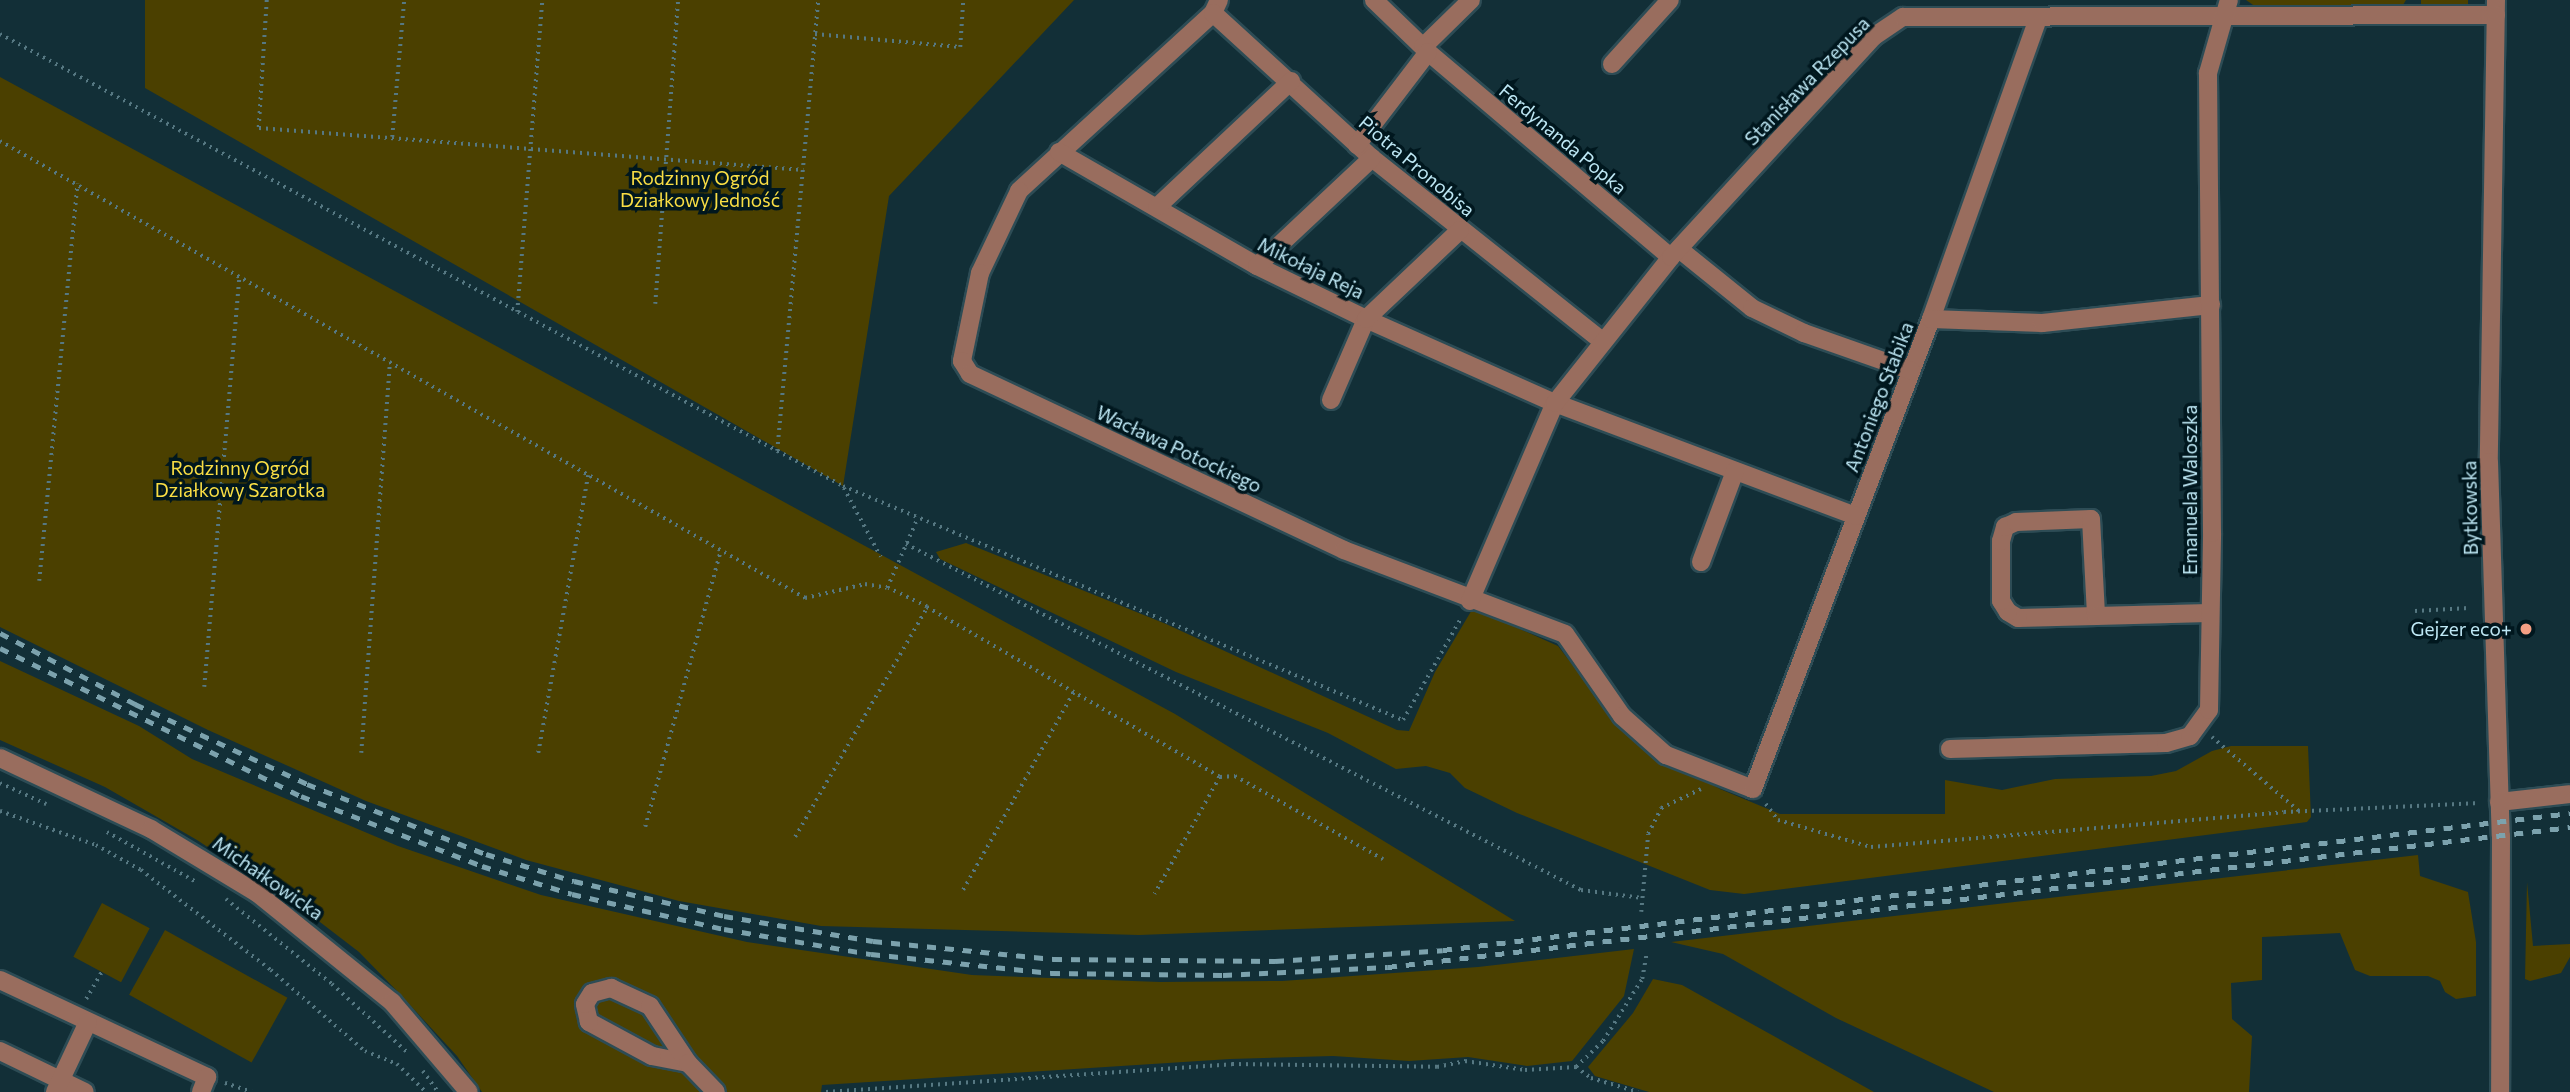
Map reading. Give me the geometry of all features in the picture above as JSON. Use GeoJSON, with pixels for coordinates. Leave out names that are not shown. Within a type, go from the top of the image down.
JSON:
{"type":"FeatureCollection","features":[{"type":"Feature","properties":{"kind":"street","name":"Ferdynanda Popka"},"geometry":{"type":"LineString","coordinates":[[1374,0],[1425,49],[1675,253],[1752,308],[1804,333],[1912,371]]}},
{"type":"Feature","properties":{"kind":"street"},"geometry":{"type":"LineString","coordinates":[[1357,145],[1425,49],[1471,0]]}},
{"type":"Feature","properties":{"kind":"street"},"geometry":{"type":"LineString","coordinates":[[1612,64],[1670,0]]}},
{"type":"Feature","properties":{"kind":"street","name":"Emanuela Waloszka"},"geometry":{"type":"LineString","coordinates":[[2200,726],[2209,709],[2211,305],[2208,73],[2229,0]]}},
{"type":"Feature","properties":{"kind":"street","name":"Piotra Pronobisa"},"geometry":{"type":"LineString","coordinates":[[1216,7],[1372,158],[1601,340]]}},
{"type":"Feature","properties":{"kind":"street","name":"Wacława Potockiego"},"geometry":{"type":"LineString","coordinates":[[1216,7],[1020,191],[980,273],[962,362],[970,374],[1344,550],[1470,601],[1565,634],[1622,716],[1666,755],[1753,789]]}},
{"type":"Feature","properties":{"kind":"street","name":"Stanisława Rzepusa"},"geometry":{"type":"LineString","coordinates":[[1470,601],[1555,402],[1601,340],[1675,253],[1873,37],[1903,17],[2224,18],[2496,7]]}},
{"type":"Feature","properties":{"kind":"street","name":"Bytkowska"},"geometry":{"type":"LineString","coordinates":[[2496,7],[2489,462],[2499,802],[2500,1092]]}},
{"type":"Feature","properties":{"kind":"street","name":"Antoniego Stabika"},"geometry":{"type":"LineString","coordinates":[[1753,789],[1912,371],[2038,19]]}},
{"type":"Feature","properties":{"kind":"street"},"geometry":{"type":"LineString","coordinates":[[1157,207],[1291,81]]}},
{"type":"Feature","properties":{"kind":"street","name":"Mikołaja Reja"},"geometry":{"type":"LineString","coordinates":[[1059,152],[1257,266],[1367,319],[1555,402],[1855,516]]}},
{"type":"Feature","properties":{"kind":"street"},"geometry":{"type":"LineString","coordinates":[[1257,266],[1372,158]]}},
{"type":"Feature","properties":{"kind":"street"},"geometry":{"type":"LineString","coordinates":[[1331,400],[1367,319],[1460,230]]}},
{"type":"Feature","properties":{"kind":"street"},"geometry":{"type":"LineString","coordinates":[[1931,319],[2042,323],[2211,305]]}},
{"type":"Feature","properties":{"kind":"street"},"geometry":{"type":"LineString","coordinates":[[1701,562],[1735,471]]}},
{"type":"Feature","properties":{"kind":"street"},"geometry":{"type":"LineString","coordinates":[[2096,616],[2091,519],[2016,522],[2005,527],[2001,541],[2001,601],[2008,612],[2018,618],[2096,616],[2209,613]]}},
{"type":"Feature","properties":{"kind":"street"},"geometry":{"type":"LineString","coordinates":[[1950,748],[2166,743],[2190,736],[2200,726]]}},
{"type":"Feature","properties":{"kind":"street","name":"Michałkowicka"},"geometry":{"type":"LineString","coordinates":[[0,758],[151,829],[269,901],[392,1002],[469,1092]]}},
{"type":"Feature","properties":{"kind":"street"},"geometry":{"type":"LineString","coordinates":[[2499,802],[2570,794]]}},
{"type":"Feature","properties":{"kind":"street"},"geometry":{"type":"LineString","coordinates":[[0,980],[83,1019],[204,1085]]}},
{"type":"Feature","properties":{"kind":"street"},"geometry":{"type":"LineString","coordinates":[[688,1063],[652,1056],[589,1021],[585,1004],[592,993],[611,988],[650,1006],[688,1063],[716,1092]]}},
{"type":"Feature","properties":{"kind":"street"},"geometry":{"type":"LineString","coordinates":[[58,1086],[83,1019]]}},
{"type":"Feature","properties":{"kind":"street"},"geometry":{"type":"LineString","coordinates":[[0,1051],[58,1086],[85,1092]]}},
{"type":"Feature","properties":{"kind":"path"},"geometry":{"type":"LineString","coordinates":[[267,0],[259,128],[803,170]]}},
{"type":"Feature","properties":{"kind":"path"},"geometry":{"type":"LineString","coordinates":[[392,138],[404,0]]}},
{"type":"Feature","properties":{"kind":"path"},"geometry":{"type":"LineString","coordinates":[[517,312],[542,0]]}},
{"type":"Feature","properties":{"kind":"path"},"geometry":{"type":"LineString","coordinates":[[655,304],[678,0]]}},
{"type":"Feature","properties":{"kind":"path"},"geometry":{"type":"LineString","coordinates":[[777,451],[818,0]]}},
{"type":"Feature","properties":{"kind":"path"},"geometry":{"type":"LineString","coordinates":[[815,34],[960,47],[963,0]]}},
{"type":"Feature","properties":{"kind":"path"},"geometry":{"type":"LineString","coordinates":[[0,34],[843,486],[1403,720],[1470,601]]}},
{"type":"Feature","properties":{"kind":"path"},"geometry":{"type":"LineString","coordinates":[[0,141],[805,598],[864,584],[887,587],[927,607],[1220,777],[1235,776],[1383,859]]}},
{"type":"Feature","properties":{"kind":"path"},"geometry":{"type":"LineString","coordinates":[[39,581],[77,184]]}},
{"type":"Feature","properties":{"kind":"path"},"geometry":{"type":"LineString","coordinates":[[204,687],[239,276]]}},
{"type":"Feature","properties":{"kind":"path"},"geometry":{"type":"LineString","coordinates":[[361,753],[390,362]]}},
{"type":"Feature","properties":{"kind":"path"},"geometry":{"type":"LineString","coordinates":[[538,752],[588,475]]}},
{"type":"Feature","properties":{"kind":"path"},"geometry":{"type":"LineString","coordinates":[[843,486],[881,557]]}},
{"type":"Feature","properties":{"kind":"path"},"geometry":{"type":"LineString","coordinates":[[887,587],[918,517]]}},
{"type":"Feature","properties":{"kind":"path"},"geometry":{"type":"LineString","coordinates":[[906,544],[1581,890],[1642,898]]}},
{"type":"Feature","properties":{"kind":"path"},"geometry":{"type":"LineString","coordinates":[[645,827],[721,550]]}},
{"type":"Feature","properties":{"kind":"path"},"geometry":{"type":"LineString","coordinates":[[795,837],[927,607]]}},
{"type":"Feature","properties":{"kind":"path"},"geometry":{"type":"LineString","coordinates":[[2415,611],[2469,608]]}},
{"type":"Feature","properties":{"kind":"path"},"geometry":{"type":"LineString","coordinates":[[963,890],[1073,691]]}},
{"type":"Feature","properties":{"kind":"path"},"geometry":{"type":"LineString","coordinates":[[2200,726],[2299,811]]}},
{"type":"Feature","properties":{"kind":"path"},"geometry":{"type":"LineString","coordinates":[[1155,894],[1220,777]]}},
{"type":"Feature","properties":{"kind":"path"},"geometry":{"type":"LineString","coordinates":[[1641,912],[1648,834],[1661,808],[1724,778]]}},
{"type":"Feature","properties":{"kind":"path"},"geometry":{"type":"LineString","coordinates":[[0,783],[58,809]]}},
{"type":"Feature","properties":{"kind":"path"},"geometry":{"type":"LineString","coordinates":[[1753,789],[1778,820],[1871,847],[2299,811],[2499,802]]}},
{"type":"Feature","properties":{"kind":"path"},"geometry":{"type":"LineString","coordinates":[[0,811],[96,845],[141,870],[271,970],[365,1051],[397,1064],[426,1092]]}},
{"type":"Feature","properties":{"kind":"path"},"geometry":{"type":"LineString","coordinates":[[104,831],[210,889]]}},
{"type":"Feature","properties":{"kind":"path"},"geometry":{"type":"LineString","coordinates":[[222,896],[332,984],[415,1060],[438,1092]]}},
{"type":"Feature","properties":{"kind":"path"},"geometry":{"type":"LineString","coordinates":[[1576,1067],[1603,1041],[1642,979],[1647,952]]}},
{"type":"Feature","properties":{"kind":"path"},"geometry":{"type":"LineString","coordinates":[[83,1019],[102,971]]}},
{"type":"Feature","properties":{"kind":"path"},"geometry":{"type":"LineString","coordinates":[[826,1092],[1232,1064],[1437,1067],[1465,1061],[1525,1070],[1576,1067],[1591,1078],[1638,1092]]}},
{"type":"Feature","properties":{"kind":"path"},"geometry":{"type":"LineString","coordinates":[[204,1085],[252,1092]]}},
{"type":"Feature","properties":{"kind":"green space","name":"Rodzinny Ogród Działkowy Jedność"},"geometry":{"type":"Polygon","coordinates":[[[145,0],[1074,0],[889,196],[843,486],[145,88],[145,0]]]}},
{"type":"Feature","properties":{"kind":"green space"},"geometry":{"type":"Polygon","coordinates":[[[2246,0],[2406,0],[2403,5],[2256,7],[2246,0]]]}},
{"type":"Feature","properties":{"kind":"green space"},"geometry":{"type":"Polygon","coordinates":[[[2421,0],[2468,0],[2468,5],[2421,5],[2421,0]]]}},
{"type":"Feature","properties":{"kind":"green space","name":"Rodzinny Ogród Działkowy Szarotka"},"geometry":{"type":"Polygon","coordinates":[[[0,77],[1175,714],[1515,921],[1139,935],[821,926],[679,901],[526,860],[366,801],[208,730],[0,627],[0,77]]]}},
{"type":"Feature","properties":{"kind":"green space"},"geometry":{"type":"Polygon","coordinates":[[[966,543],[1166,624],[1397,730],[1409,731],[1435,672],[1473,608],[1558,646],[1623,730],[1640,744],[1720,789],[1780,814],[1945,814],[1945,780],[2002,790],[2055,779],[2151,776],[2176,771],[2212,751],[2231,746],[2308,746],[2311,817],[2307,822],[1744,894],[1710,890],[1517,813],[1465,788],[1450,773],[1426,766],[1396,769],[1328,733],[1176,672],[940,559],[936,552],[966,543]]]}},
{"type":"Feature","properties":{"kind":"green space"},"geometry":{"type":"Polygon","coordinates":[[[0,661],[139,726],[192,759],[398,846],[541,895],[747,942],[972,975],[1160,982],[1282,981],[1478,967],[1634,949],[1624,996],[1572,1061],[1527,1066],[1468,1057],[1409,1061],[1333,1056],[1230,1059],[822,1085],[821,1092],[482,1092],[457,1056],[397,991],[359,952],[316,919],[197,840],[105,787],[0,740],[0,661]]]}},
{"type":"Feature","properties":{"kind":"green space"},"geometry":{"type":"Polygon","coordinates":[[[2418,855],[2420,876],[2468,892],[2476,942],[2476,996],[2456,999],[2445,992],[2440,981],[2428,976],[2370,976],[2355,970],[2340,933],[2262,937],[2262,980],[2231,983],[2232,1019],[2252,1036],[2249,1092],[1994,1092],[1836,1018],[1723,954],[1671,942],[2418,855]]]}},
{"type":"Feature","properties":{"kind":"green space"},"geometry":{"type":"Polygon","coordinates":[[[2527,882],[2533,946],[2570,944],[2570,957],[2561,973],[2530,981],[2525,979],[2527,882]]]}},
{"type":"Feature","properties":{"kind":"green space"},"geometry":{"type":"Polygon","coordinates":[[[102,903],[150,928],[121,982],[73,957],[102,903]]]}},
{"type":"Feature","properties":{"kind":"green space"},"geometry":{"type":"Polygon","coordinates":[[[165,930],[287,998],[252,1063],[129,995],[165,930]]]}},
{"type":"Feature","properties":{"kind":"green space"},"geometry":{"type":"Polygon","coordinates":[[[1653,979],[1682,985],[1874,1092],[1649,1092],[1595,1076],[1588,1067],[1633,1013],[1653,979]]]}},
{"type":"Feature","properties":{"kind":"railway"},"geometry":{"type":"LineString","coordinates":[[0,633],[135,704],[307,784],[486,854],[574,881],[724,916],[873,941],[1053,959],[1275,961],[1443,950],[2570,813]]}},
{"type":"Feature","properties":{"kind":"railway"},"geometry":{"type":"LineString","coordinates":[[0,648],[301,796],[482,866],[572,894],[724,929],[871,954],[1051,973],[1223,975],[1388,967],[2570,827]]}},
{"type":"Feature","properties":{"kind":"place","name":"Gejzer eco+"},"geometry":{"type":"Point","coordinates":[2526,629]}}]}
